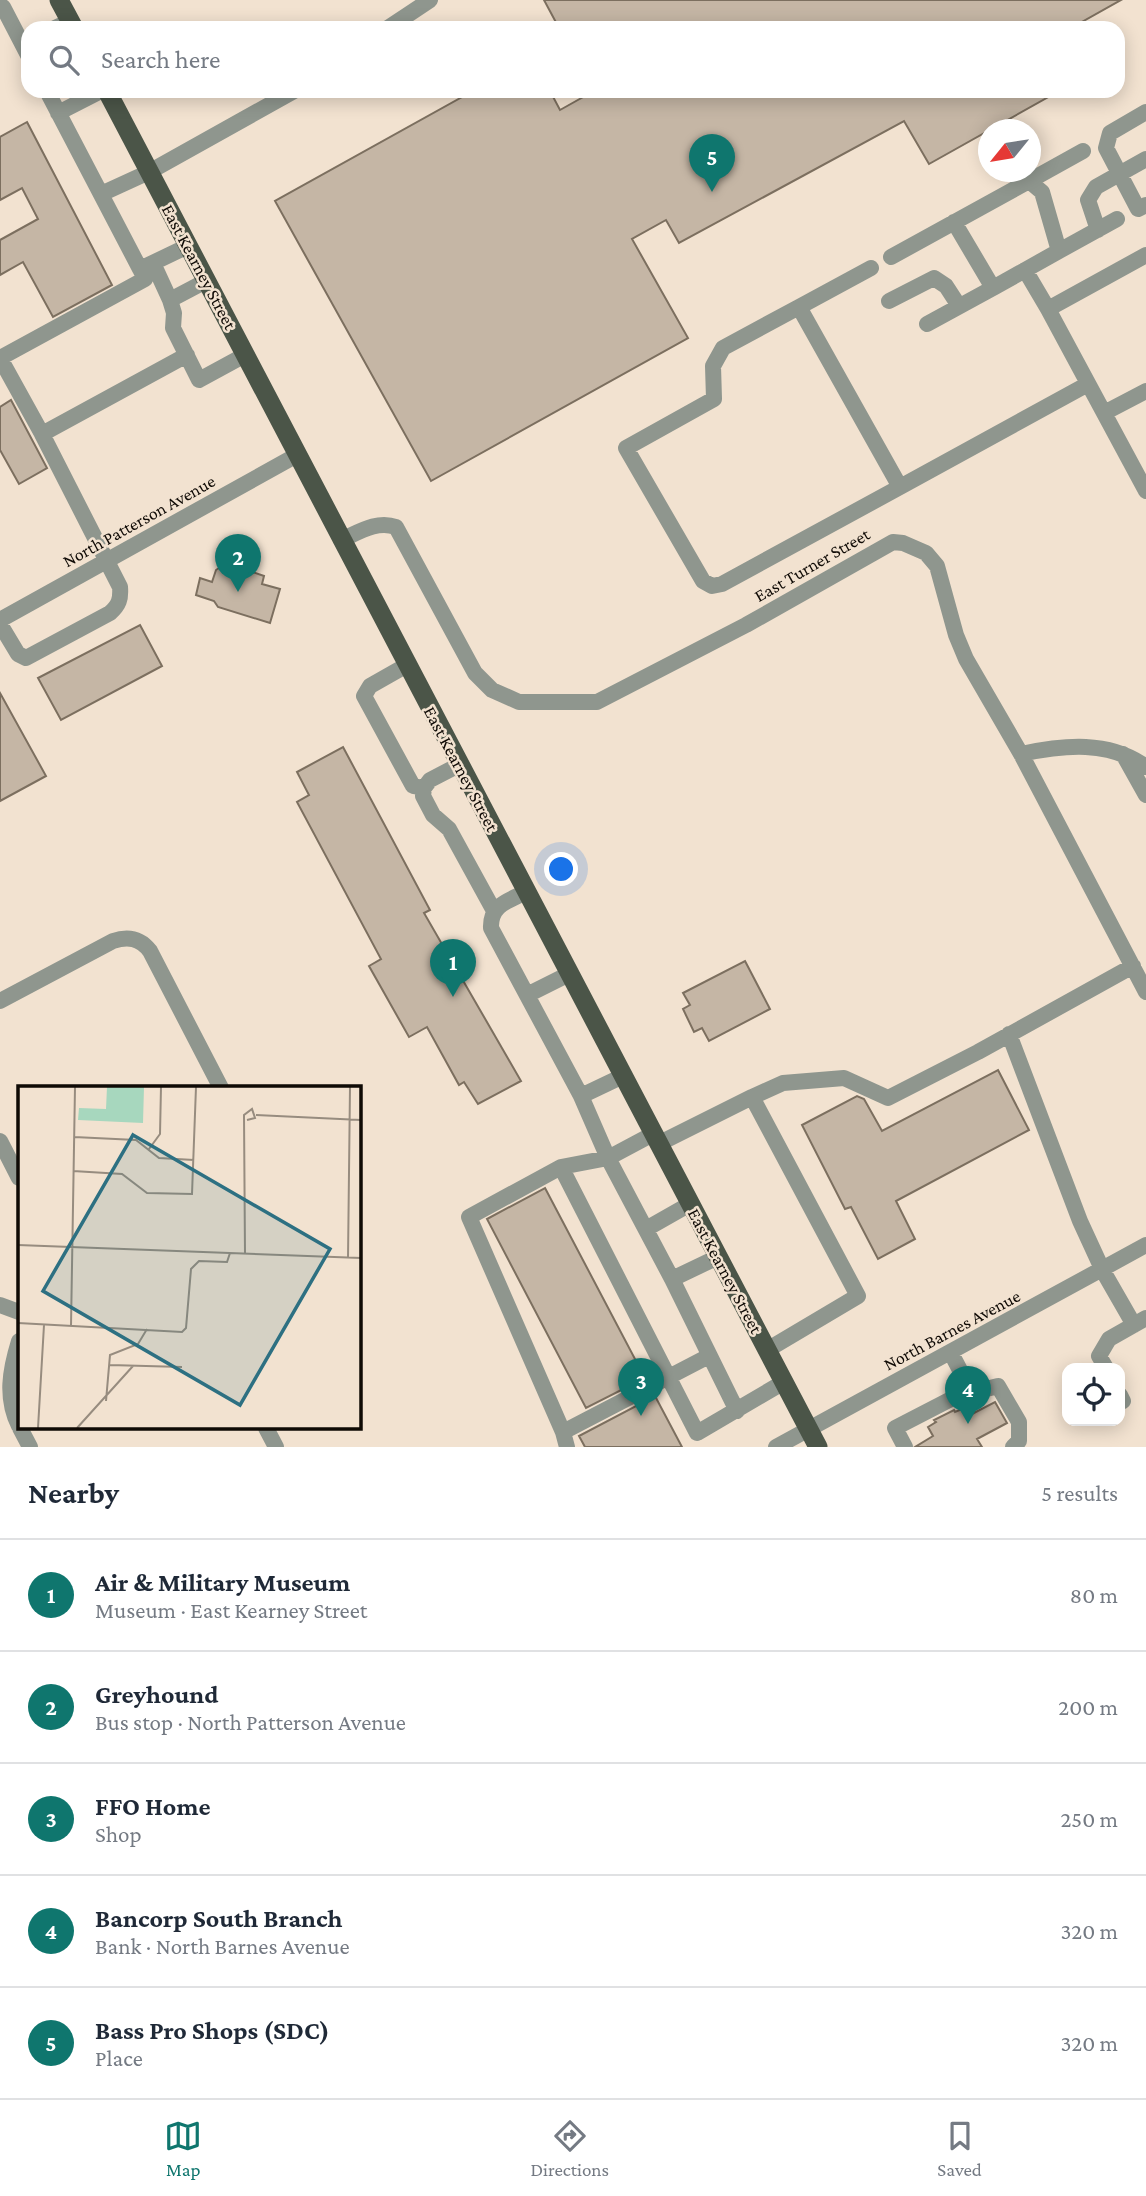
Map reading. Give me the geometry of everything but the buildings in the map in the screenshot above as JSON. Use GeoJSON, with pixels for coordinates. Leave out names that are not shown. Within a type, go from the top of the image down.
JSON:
{"type":"FeatureCollection","features":[{"type":"Feature","properties":{"kind":"main road"},"geometry":{"type":"LineString","coordinates":[[59,0],[65,21]]}},
{"type":"Feature","properties":{"kind":"main road","name":"East Kearney Street"},"geometry":{"type":"LineString","coordinates":[[111,98],[818,1447]]}},
{"type":"Feature","properties":{"kind":"street"},"geometry":{"type":"LineString","coordinates":[[398,21],[430,0]]}},
{"type":"Feature","properties":{"kind":"street"},"geometry":{"type":"LineString","coordinates":[[3,7],[21,38]]}},
{"type":"Feature","properties":{"kind":"street"},"geometry":{"type":"LineString","coordinates":[[50,98],[101,194],[170,300],[174,313],[173,328],[199,380],[245,355]]}},
{"type":"Feature","properties":{"kind":"street"},"geometry":{"type":"LineString","coordinates":[[58,113],[87,98]]}},
{"type":"Feature","properties":{"kind":"street"},"geometry":{"type":"LineString","coordinates":[[101,194],[149,172],[281,98]]}},
{"type":"Feature","properties":{"kind":"street"},"geometry":{"type":"LineString","coordinates":[[1146,112],[1110,132],[1106,148],[1138,209],[1146,205]]}},
{"type":"Feature","properties":{"kind":"street"},"geometry":{"type":"LineString","coordinates":[[1041,174],[1083,151]]}},
{"type":"Feature","properties":{"kind":"street"},"geometry":{"type":"LineString","coordinates":[[1098,230],[1088,200],[1096,187],[1146,159]]}},
{"type":"Feature","properties":{"kind":"street"},"geometry":{"type":"LineString","coordinates":[[891,257],[1027,182]]}},
{"type":"Feature","properties":{"kind":"street"},"geometry":{"type":"LineString","coordinates":[[1030,182],[1042,192],[1059,251]]}},
{"type":"Feature","properties":{"kind":"street"},"geometry":{"type":"LineString","coordinates":[[927,324],[1117,219]]}},
{"type":"Feature","properties":{"kind":"street"},"geometry":{"type":"LineString","coordinates":[[954,222],[993,288]]}},
{"type":"Feature","properties":{"kind":"street"},"geometry":{"type":"LineString","coordinates":[[146,266],[188,246]]}},
{"type":"Feature","properties":{"kind":"street"},"geometry":{"type":"LineString","coordinates":[[1048,309],[1146,255]]}},
{"type":"Feature","properties":{"kind":"street"},"geometry":{"type":"LineString","coordinates":[[0,622],[18,654],[26,657],[110,613],[121,598],[120,587],[42,433],[0,358],[145,279],[146,266]]}},
{"type":"Feature","properties":{"kind":"street"},"geometry":{"type":"LineString","coordinates":[[871,268],[723,348],[713,366],[714,399],[626,448],[703,581],[712,586],[722,584],[1088,384]]}},
{"type":"Feature","properties":{"kind":"street"},"geometry":{"type":"LineString","coordinates":[[1025,270],[1146,491]]}},
{"type":"Feature","properties":{"kind":"street"},"geometry":{"type":"LineString","coordinates":[[889,301],[934,278],[946,286],[959,306]]}},
{"type":"Feature","properties":{"kind":"street"},"geometry":{"type":"LineString","coordinates":[[170,300],[206,281]]}},
{"type":"Feature","properties":{"kind":"street"},"geometry":{"type":"LineString","coordinates":[[799,307],[900,487]]}},
{"type":"Feature","properties":{"kind":"street"},"geometry":{"type":"LineString","coordinates":[[42,433],[187,355]]}},
{"type":"Feature","properties":{"kind":"street"},"geometry":{"type":"LineString","coordinates":[[1104,413],[1146,391]]}},
{"type":"Feature","properties":{"kind":"street","name":"North Patterson Avenue"},"geometry":{"type":"LineString","coordinates":[[0,622],[297,455]]}},
{"type":"Feature","properties":{"kind":"street","name":"East Turner Street"},"geometry":{"type":"LineString","coordinates":[[341,540],[377,524],[396,527],[464,653],[484,684],[505,698],[519,702],[549,703],[597,702],[727,635],[893,542],[926,553],[937,566],[956,635],[966,659],[1021,754],[1146,992]]}},
{"type":"Feature","properties":{"kind":"street"},"geometry":{"type":"LineString","coordinates":[[407,665],[370,686],[364,696],[412,786],[424,788]]}},
{"type":"Feature","properties":{"kind":"street"},"geometry":{"type":"LineString","coordinates":[[1021,754],[1053,748],[1088,746],[1131,756],[1146,767]]}},
{"type":"Feature","properties":{"kind":"street"},"geometry":{"type":"LineString","coordinates":[[1122,754],[1146,794]]}},
{"type":"Feature","properties":{"kind":"street"},"geometry":{"type":"LineString","coordinates":[[459,765],[437,776],[424,788],[423,796],[433,815],[449,829],[494,911]]}},
{"type":"Feature","properties":{"kind":"street"},"geometry":{"type":"LineString","coordinates":[[526,892],[494,911],[491,917],[492,928],[581,1096],[608,1158],[672,1279],[737,1412]]}},
{"type":"Feature","properties":{"kind":"street"},"geometry":{"type":"LineString","coordinates":[[0,1001],[113,941],[136,939],[150,951],[220,1086]]}},
{"type":"Feature","properties":{"kind":"street"},"geometry":{"type":"LineString","coordinates":[[709,1356],[565,1440],[469,1217],[561,1167],[608,1158],[783,1083],[844,1078],[888,1098],[1133,966]]}},
{"type":"Feature","properties":{"kind":"street"},"geometry":{"type":"LineString","coordinates":[[527,995],[569,974]]}},
{"type":"Feature","properties":{"kind":"street"},"geometry":{"type":"LineString","coordinates":[[1009,1034],[1080,1222],[1103,1271],[1140,1321],[1109,1339],[1100,1356],[1104,1363]]}},
{"type":"Feature","properties":{"kind":"street"},"geometry":{"type":"LineString","coordinates":[[581,1096],[623,1076]]}},
{"type":"Feature","properties":{"kind":"street"},"geometry":{"type":"LineString","coordinates":[[752,1097],[858,1296],[767,1350]]}},
{"type":"Feature","properties":{"kind":"street"},"geometry":{"type":"LineString","coordinates":[[0,1141],[18,1176]]}},
{"type":"Feature","properties":{"kind":"street"},"geometry":{"type":"LineString","coordinates":[[561,1167],[697,1433],[737,1412],[784,1382]]}},
{"type":"Feature","properties":{"kind":"street"},"geometry":{"type":"LineString","coordinates":[[646,1229],[690,1203]]}},
{"type":"Feature","properties":{"kind":"street","name":"North Barnes Avenue"},"geometry":{"type":"LineString","coordinates":[[776,1447],[1103,1271],[1146,1245]]}},
{"type":"Feature","properties":{"kind":"street"},"geometry":{"type":"LineString","coordinates":[[672,1279],[718,1257]]}},
{"type":"Feature","properties":{"kind":"street"},"geometry":{"type":"LineString","coordinates":[[0,1305],[18,1312]]}},
{"type":"Feature","properties":{"kind":"street"},"geometry":{"type":"LineString","coordinates":[[18,1344],[10,1386],[12,1409],[18,1422]]}},
{"type":"Feature","properties":{"kind":"street"},"geometry":{"type":"LineString","coordinates":[[951,1353],[972,1393]]}},
{"type":"Feature","properties":{"kind":"street"},"geometry":{"type":"LineString","coordinates":[[905,1447],[895,1428],[955,1397],[998,1386],[1019,1422],[1018,1441],[1013,1447]]}},
{"type":"Feature","properties":{"kind":"street"},"geometry":{"type":"LineString","coordinates":[[22,1430],[30,1447]]}},
{"type":"Feature","properties":{"kind":"street"},"geometry":{"type":"LineString","coordinates":[[267,1430],[276,1447]]}},
{"type":"Feature","properties":{"kind":"place","name":"Bass Pro Shops (SDC)"},"geometry":{"type":"Point","coordinates":[712,192]}},
{"type":"Feature","properties":{"kind":"place","name":"Greyhound"},"geometry":{"type":"Point","coordinates":[238,592]}},
{"type":"Feature","properties":{"kind":"place","name":"Air & Military Museum"},"geometry":{"type":"Point","coordinates":[453,997]}},
{"type":"Feature","properties":{"kind":"place","name":"FFO Home"},"geometry":{"type":"Point","coordinates":[641,1416]}},
{"type":"Feature","properties":{"kind":"place","name":"Bancorp South Branch"},"geometry":{"type":"Point","coordinates":[968,1424]}}]}
